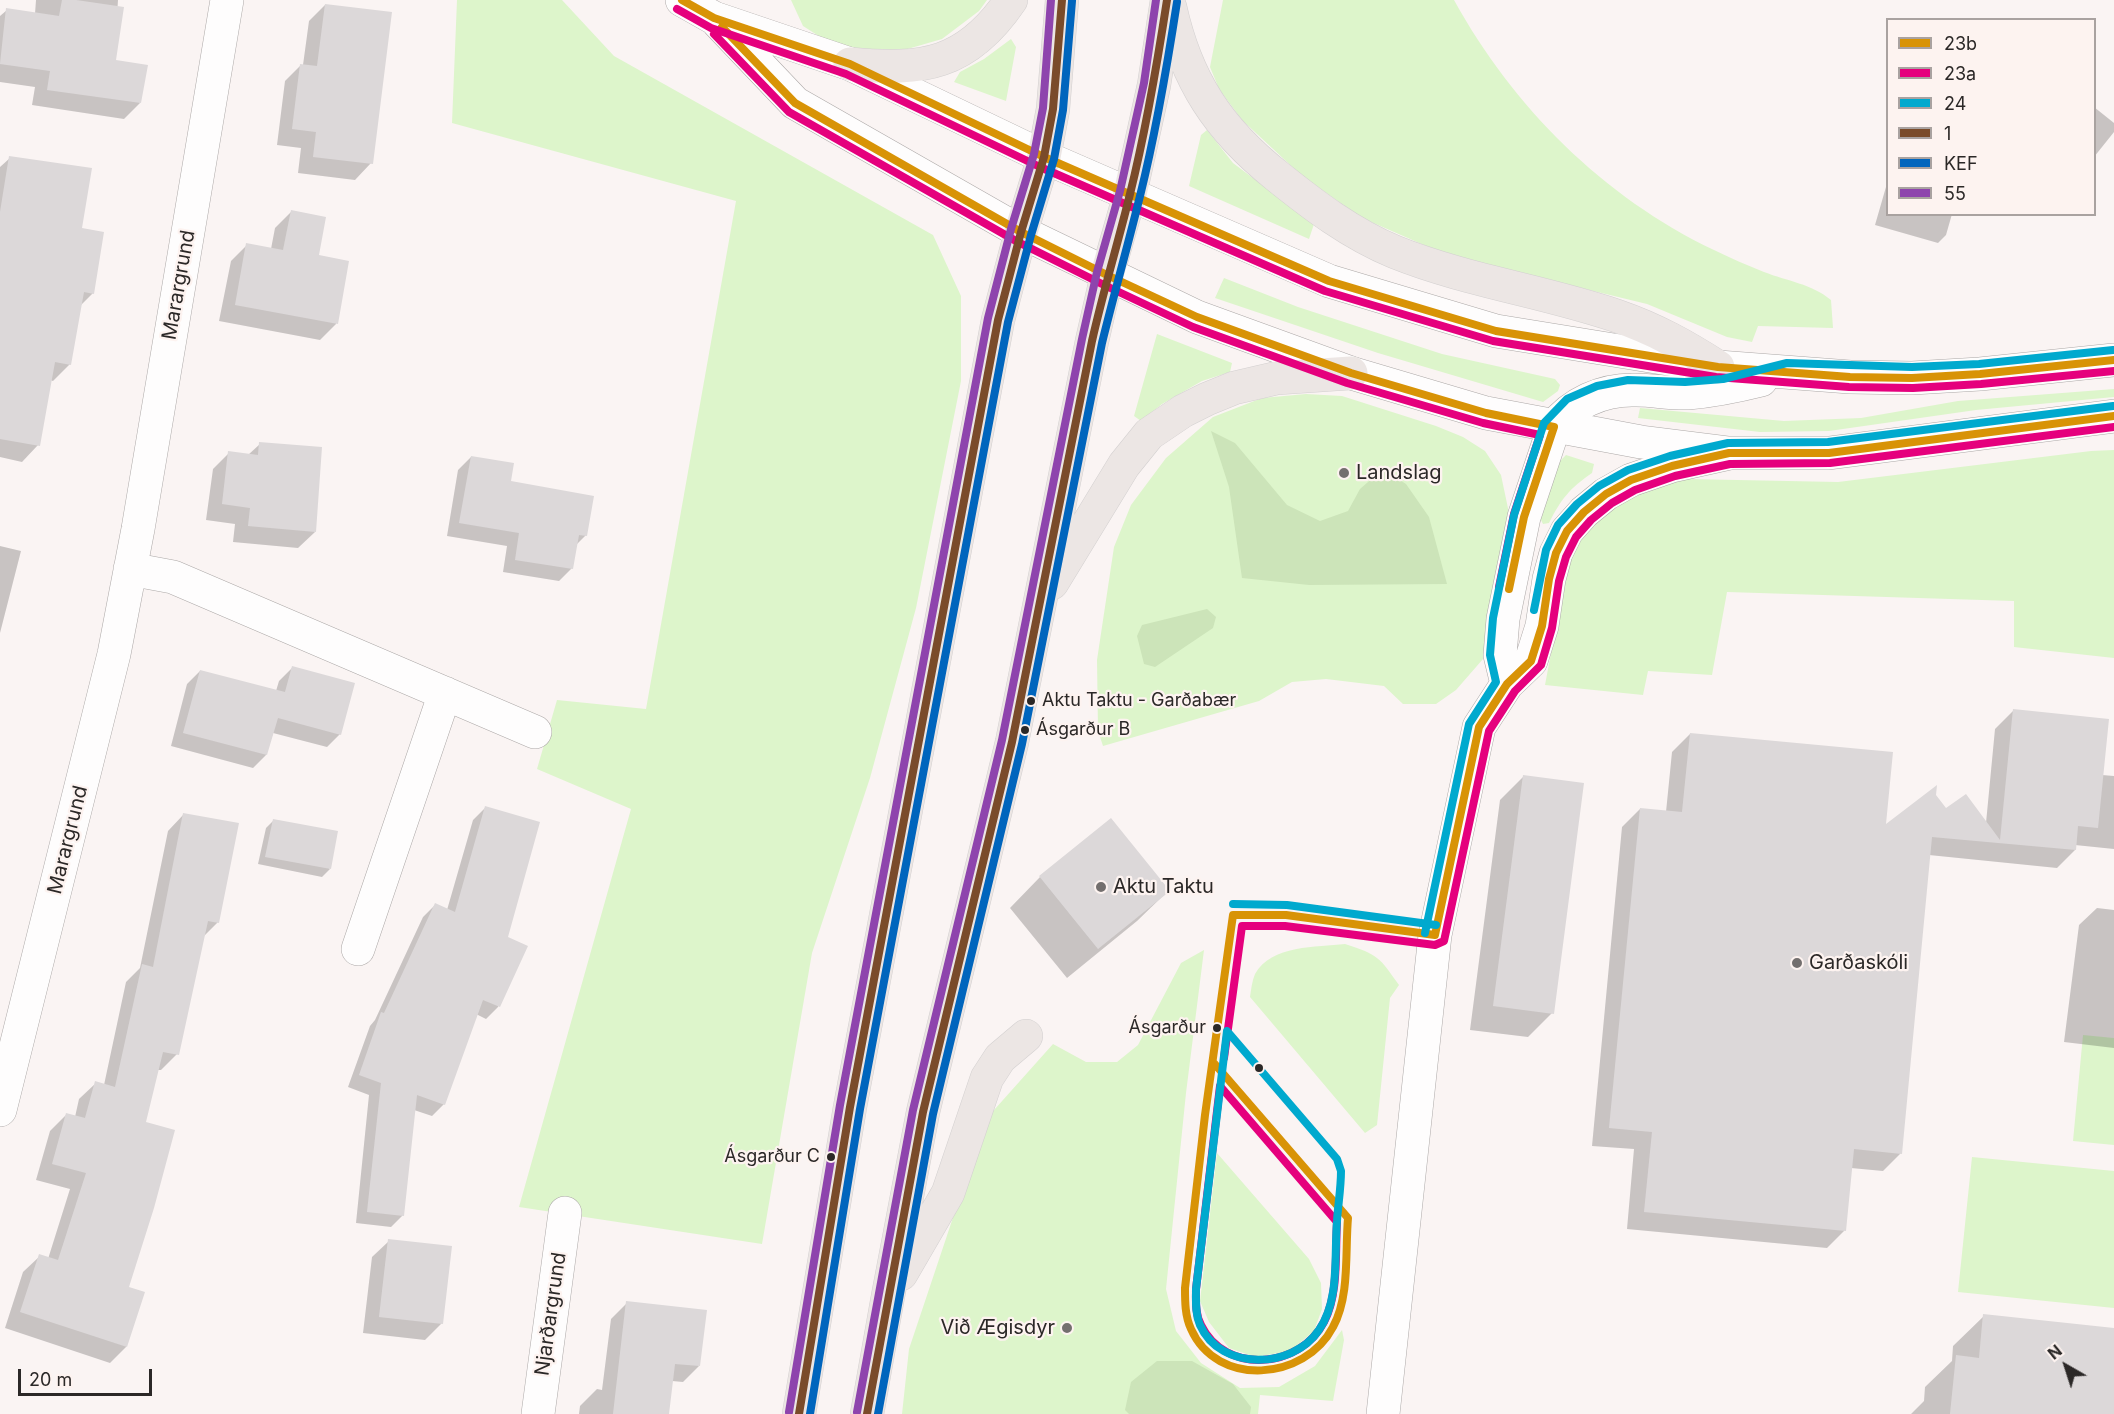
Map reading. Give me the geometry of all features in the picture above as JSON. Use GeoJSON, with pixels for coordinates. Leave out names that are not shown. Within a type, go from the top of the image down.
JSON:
{"type":"FeatureCollection","features":[{"type":"Feature","properties":{"kind":"main road"},"geometry":{"type":"LineString","coordinates":[[850,64],[908,67],[935,61],[961,50],[983,34],[1011,0]]}},
{"type":"Feature","properties":{"kind":"main road"},"geometry":{"type":"LineString","coordinates":[[799,1414],[856,1071],[998,320],[1044,157],[1053,109],[1062,0]]}},
{"type":"Feature","properties":{"kind":"main road"},"geometry":{"type":"LineString","coordinates":[[867,1414],[923,1112],[1012,742],[1107,275],[1130,194],[1154,85],[1168,0]]}},
{"type":"Feature","properties":{"kind":"main road"},"geometry":{"type":"LineString","coordinates":[[1168,0],[1176,36],[1192,75],[1205,100],[1220,121],[1263,165],[1302,197],[1352,232],[1395,252],[1468,278],[1617,316],[1672,338],[1718,367]]}},
{"type":"Feature","properties":{"kind":"main road"},"geometry":{"type":"LineString","coordinates":[[1041,599],[1124,465],[1149,434],[1182,411],[1234,388],[1277,378],[1351,374]]}},
{"type":"Feature","properties":{"kind":"main road"},"geometry":{"type":"LineString","coordinates":[[888,1296],[948,1193],[987,1078],[1000,1058],[1026,1036]]}},
{"type":"Feature","properties":{"kind":"street","name":"Marargrund"},"geometry":{"type":"LineString","coordinates":[[0,1110],[114,654],[227,0]]}},
{"type":"Feature","properties":{"kind":"street"},"geometry":{"type":"LineString","coordinates":[[682,0],[714,18],[850,64],[1044,157],[1329,281],[1496,331],[1718,367],[1850,377],[1912,378],[1980,374],[2114,360]]}},
{"type":"Feature","properties":{"kind":"street"},"geometry":{"type":"LineString","coordinates":[[714,18],[795,103],[1021,232],[1197,317],[1351,374],[1486,413],[1641,442],[1729,453],[1828,453],[2114,416]]}},
{"type":"Feature","properties":{"kind":"street"},"geometry":{"type":"LineString","coordinates":[[1507,684],[1500,655],[1503,619],[1524,518],[1554,427],[1572,408],[1600,396],[1630,390],[1685,393],[1725,389],[1787,373]]}},
{"type":"Feature","properties":{"kind":"street"},"geometry":{"type":"LineString","coordinates":[[1383,1414],[1435,935],[1479,727],[1507,684],[1531,661],[1542,626],[1556,553],[1567,531],[1584,512],[1606,494],[1630,480],[1672,466],[1729,453]]}},
{"type":"Feature","properties":{"kind":"street"},"geometry":{"type":"LineString","coordinates":[[130,569],[173,577],[535,732]]}},
{"type":"Feature","properties":{"kind":"street"},"geometry":{"type":"LineString","coordinates":[[358,949],[444,693]]}},
{"type":"Feature","properties":{"kind":"street","name":"Njarðargrund"},"geometry":{"type":"LineString","coordinates":[[538,1414],[565,1213]]}},
{"type":"Feature","properties":{"kind":"green space"},"geometry":{"type":"Polygon","coordinates":[[[457,0],[562,0],[614,56],[933,235],[961,296],[961,381],[916,608],[870,778],[812,953],[762,1244],[519,1207],[631,809],[537,769],[557,700],[646,709],[736,201],[452,123],[457,0]]]}},
{"type":"Feature","properties":{"kind":"green space"},"geometry":{"type":"Polygon","coordinates":[[[791,0],[987,0],[979,11],[942,39],[904,50],[853,50],[825,40],[803,26],[791,0]]]}},
{"type":"Feature","properties":{"kind":"green space"},"geometry":{"type":"Polygon","coordinates":[[[1223,0],[1454,0],[1504,77],[1564,145],[1599,176],[1635,204],[1714,250],[1764,272],[1808,286],[1824,295],[1831,300],[1833,328],[1758,326],[1752,342],[1727,337],[1647,304],[1449,256],[1362,218],[1302,176],[1242,120],[1219,89],[1210,67],[1223,0]]]}},
{"type":"Feature","properties":{"kind":"green space"},"geometry":{"type":"Polygon","coordinates":[[[1011,39],[1016,47],[1006,101],[954,82],[960,72],[984,59],[1011,39]]]}},
{"type":"Feature","properties":{"kind":"green space"},"geometry":{"type":"Polygon","coordinates":[[[1207,130],[1233,163],[1314,224],[1309,239],[1189,186],[1201,135],[1207,130]]]}},
{"type":"Feature","properties":{"kind":"green space"},"geometry":{"type":"Polygon","coordinates":[[[1224,278],[1298,307],[1442,354],[1555,379],[1560,385],[1558,391],[1543,402],[1378,353],[1215,298],[1224,278]]]}},
{"type":"Feature","properties":{"kind":"green space"},"geometry":{"type":"Polygon","coordinates":[[[1157,334],[1232,363],[1230,372],[1202,381],[1162,404],[1141,421],[1134,416],[1157,334]]]}},
{"type":"Feature","properties":{"kind":"green space"},"geometry":{"type":"Polygon","coordinates":[[[2114,389],[2114,397],[1976,410],[1829,431],[1760,432],[1638,418],[1640,408],[1784,421],[1861,418],[1958,401],[2114,389]]]}},
{"type":"Feature","properties":{"kind":"green space"},"geometry":{"type":"Polygon","coordinates":[[[1306,394],[1342,396],[1436,426],[1463,437],[1485,451],[1501,475],[1509,513],[1483,659],[1456,690],[1436,704],[1403,704],[1384,686],[1326,679],[1292,682],[1259,701],[1103,746],[1098,731],[1097,660],[1114,547],[1131,505],[1166,458],[1213,417],[1262,398],[1306,394]]]}},
{"type":"Feature","properties":{"kind":"green space"},"geometry":{"type":"Polygon","coordinates":[[[1211,431],[1235,443],[1287,505],[1320,521],[1348,511],[1360,489],[1383,469],[1406,484],[1429,517],[1447,584],[1309,585],[1242,578],[1229,487],[1211,431]]]}},
{"type":"Feature","properties":{"kind":"green space"},"geometry":{"type":"Polygon","coordinates":[[[2114,450],[2114,658],[2014,647],[2014,601],[1727,592],[1712,675],[1648,671],[1643,695],[1545,685],[1570,552],[1603,514],[1653,487],[1687,479],[1838,482],[2114,450]]]}},
{"type":"Feature","properties":{"kind":"green space"},"geometry":{"type":"Polygon","coordinates":[[[1566,455],[1594,464],[1592,473],[1567,495],[1549,523],[1543,524],[1540,518],[1559,462],[1566,455]]]}},
{"type":"Feature","properties":{"kind":"green space"},"geometry":{"type":"Polygon","coordinates":[[[1207,609],[1216,617],[1213,628],[1155,667],[1144,664],[1137,636],[1142,625],[1207,609]]]}},
{"type":"Feature","properties":{"kind":"green space"},"geometry":{"type":"Polygon","coordinates":[[[1345,944],[1372,954],[1387,968],[1399,985],[1390,998],[1377,1125],[1365,1133],[1250,997],[1255,974],[1272,958],[1296,949],[1345,944]]]}},
{"type":"Feature","properties":{"kind":"green space"},"geometry":{"type":"Polygon","coordinates":[[[1204,950],[1186,1093],[1166,1289],[1176,1331],[1201,1363],[1240,1388],[1279,1387],[1315,1366],[1342,1330],[1344,1340],[1333,1401],[1260,1395],[1258,1414],[902,1414],[909,1349],[986,1119],[1053,1044],[1086,1062],[1117,1062],[1138,1045],[1181,963],[1204,950]]]}},
{"type":"Feature","properties":{"kind":"green space"},"geometry":{"type":"Polygon","coordinates":[[[2083,1035],[2114,1038],[2114,1145],[2073,1141],[2083,1035]]]}},
{"type":"Feature","properties":{"kind":"green space"},"geometry":{"type":"Polygon","coordinates":[[[1217,1153],[1309,1259],[1321,1283],[1322,1309],[1314,1331],[1290,1351],[1255,1357],[1229,1348],[1209,1322],[1200,1301],[1217,1153]]]}},
{"type":"Feature","properties":{"kind":"green space"},"geometry":{"type":"Polygon","coordinates":[[[1972,1157],[2114,1171],[2114,1308],[1958,1292],[1972,1157]]]}},
{"type":"Feature","properties":{"kind":"green space"},"geometry":{"type":"Polygon","coordinates":[[[1157,1361],[1192,1361],[1233,1384],[1251,1407],[1250,1414],[1129,1414],[1125,1410],[1131,1382],[1157,1361]]]}},
{"type":"Feature","properties":{"kind":"building"},"geometry":{"type":"Polygon","coordinates":[[[62,0],[124,7],[116,60],[148,65],[141,103],[47,90],[50,71],[0,64],[6,8],[59,16],[62,0]]]}},
{"type":"Feature","properties":{"kind":"building"},"geometry":{"type":"Polygon","coordinates":[[[325,4],[392,12],[373,164],[313,157],[316,132],[292,129],[300,64],[317,66],[325,4]]]}},
{"type":"Feature","properties":{"kind":"building"},"geometry":{"type":"Polygon","coordinates":[[[9,156],[92,168],[82,228],[104,232],[94,294],[84,292],[71,365],[55,362],[40,446],[0,439],[0,212],[9,156]]]}},
{"type":"Feature","properties":{"kind":"building"},"geometry":{"type":"Polygon","coordinates":[[[291,210],[326,217],[319,255],[349,261],[338,324],[235,305],[246,243],[283,250],[291,210]]]}},
{"type":"Feature","properties":{"kind":"building"},"geometry":{"type":"Polygon","coordinates":[[[259,442],[322,447],[316,532],[248,526],[250,508],[222,504],[228,451],[258,455],[259,442]]]}},
{"type":"Feature","properties":{"kind":"building"},"geometry":{"type":"Polygon","coordinates":[[[471,456],[514,463],[511,481],[594,496],[587,536],[579,535],[573,569],[515,560],[519,533],[459,523],[471,456]]]}},
{"type":"Feature","properties":{"kind":"building"},"geometry":{"type":"Polygon","coordinates":[[[292,666],[355,683],[341,735],[278,718],[267,755],[183,733],[200,670],[285,692],[292,666]]]}},
{"type":"Feature","properties":{"kind":"building"},"geometry":{"type":"Polygon","coordinates":[[[2013,709],[2109,719],[2098,828],[2078,826],[2076,850],[1932,837],[1902,1154],[1854,1149],[1846,1231],[1644,1212],[1652,1132],[1609,1128],[1640,808],[1682,812],[1690,733],[1893,752],[1886,824],[1937,785],[1936,795],[1946,808],[1966,794],[2000,840],[2013,709]]]}},
{"type":"Feature","properties":{"kind":"building"},"geometry":{"type":"Polygon","coordinates":[[[1523,775],[1584,783],[1554,1014],[1493,1006],[1523,775]]]}},
{"type":"Feature","properties":{"kind":"building"},"geometry":{"type":"Polygon","coordinates":[[[485,806],[540,822],[508,937],[528,946],[500,1007],[483,1000],[445,1105],[417,1095],[404,1216],[367,1212],[381,1083],[359,1075],[381,1012],[384,1013],[435,903],[455,912],[485,806]]]}},
{"type":"Feature","properties":{"kind":"building"},"geometry":{"type":"Polygon","coordinates":[[[183,813],[239,823],[219,923],[208,921],[179,1055],[163,1052],[146,1122],[175,1130],[129,1287],[145,1292],[127,1347],[20,1312],[39,1254],[58,1260],[86,1173],[52,1164],[66,1113],[85,1118],[95,1081],[115,1087],[142,964],[153,967],[183,813]]]}},
{"type":"Feature","properties":{"kind":"building"},"geometry":{"type":"Polygon","coordinates":[[[1111,818],[1170,891],[1098,949],[1039,876],[1111,818]]]}},
{"type":"Feature","properties":{"kind":"building"},"geometry":{"type":"Polygon","coordinates":[[[273,819],[338,831],[331,869],[265,857],[273,819]]]}},
{"type":"Feature","properties":{"kind":"building"},"geometry":{"type":"Polygon","coordinates":[[[388,1239],[452,1246],[443,1324],[379,1317],[388,1239]]]}},
{"type":"Feature","properties":{"kind":"building"},"geometry":{"type":"Polygon","coordinates":[[[626,1301],[707,1310],[700,1366],[675,1364],[669,1414],[613,1414],[626,1301]]]}},
{"type":"Feature","properties":{"kind":"building"},"geometry":{"type":"Polygon","coordinates":[[[1983,1314],[2114,1328],[2114,1414],[1950,1414],[1956,1355],[1979,1358],[1983,1314]]]}},
{"type":"Feature","properties":{"kind":"transit line","name":"23b"},"geometry":{"type":"LineString","coordinates":[[682,0],[714,18],[850,64],[1044,157],[1329,281],[1496,331],[1718,367],[1850,377],[1912,378],[1980,374],[2114,360]]}},
{"type":"Feature","properties":{"kind":"transit line","name":"55"},"geometry":{"type":"LineString","coordinates":[[789,1412],[840,1105],[988,318],[1011,229],[1034,154],[1043,108],[1051,0]]}},
{"type":"Feature","properties":{"kind":"transit line","name":"1"},"geometry":{"type":"LineString","coordinates":[[799,1414],[850,1107],[998,320],[1044,157],[1053,109],[1062,0]]}},
{"type":"Feature","properties":{"kind":"transit line","name":"55"},"geometry":{"type":"LineString","coordinates":[[857,1412],[913,1110],[1002,740],[1082,339],[1097,272],[1120,191],[1144,83],[1156,0]]}},
{"type":"Feature","properties":{"kind":"transit line","name":"1"},"geometry":{"type":"LineString","coordinates":[[867,1414],[923,1112],[1012,742],[1092,341],[1141,146],[1167,0]]}},
{"type":"Feature","properties":{"kind":"transit line","name":"KEF"},"geometry":{"type":"LineString","coordinates":[[810,1414],[860,1109],[1008,322],[1054,159],[1063,110],[1072,1]]}},
{"type":"Feature","properties":{"kind":"transit line","name":"KEF"},"geometry":{"type":"LineString","coordinates":[[878,1414],[933,1114],[1022,744],[1102,343],[1151,148],[1177,2]]}},
{"type":"Feature","properties":{"kind":"transit line","name":"23a"},"geometry":{"type":"LineString","coordinates":[[677,9],[711,28],[846,74],[1040,167],[1325,291],[1493,341],[1716,377],[1849,387],[1913,388],[1981,384],[2114,371]]}},
{"type":"Feature","properties":{"kind":"transit line","name":"23b"},"geometry":{"type":"LineString","coordinates":[[722,27],[795,103],[1021,232],[1107,275],[1197,317],[1351,373],[1486,413],[1554,427],[1524,517],[1509,589]]}},
{"type":"Feature","properties":{"kind":"transit line","name":"23a"},"geometry":{"type":"LineString","coordinates":[[714,34],[789,112],[1016,241],[1102,284],[1193,327],[1347,383],[1483,423],[1540,435],[1514,514],[1499,587]]}},
{"type":"Feature","properties":{"kind":"transit line","name":"24"},"geometry":{"type":"LineString","coordinates":[[1425,933],[1469,724],[1496,682],[1490,655],[1493,618],[1514,515],[1544,423],[1567,399],[1597,386],[1628,380],[1685,382],[1723,379],[1787,363],[1912,367],[1979,364],[2113,350]]}},
{"type":"Feature","properties":{"kind":"transit line","name":"24"},"geometry":{"type":"LineString","coordinates":[[1534,610],[1546,550],[1558,525],[1577,504],[1599,486],[1628,470],[1670,456],[1728,443],[1828,442],[2113,406]]}},
{"type":"Feature","properties":{"kind":"transit line","name":"23b"},"geometry":{"type":"LineString","coordinates":[[1213,1062],[1348,1218],[1346,1274],[1342,1302],[1333,1327],[1320,1345],[1303,1358],[1283,1367],[1261,1370],[1240,1369],[1220,1361],[1203,1348],[1191,1329],[1186,1309],[1185,1288],[1205,1115],[1233,915],[1286,915],[1435,935],[1479,727],[1507,684],[1531,661],[1542,626],[1549,579],[1556,553],[1567,531],[1584,512],[1606,494],[1631,480],[1672,466],[1729,453],[1829,453],[2114,416]]}},
{"type":"Feature","properties":{"kind":"transit line","name":"23a"},"geometry":{"type":"LineString","coordinates":[[1224,1058],[1242,926],[1285,926],[1435,945],[1444,941],[1489,731],[1515,691],[1541,665],[1552,628],[1559,581],[1566,557],[1576,537],[1591,520],[1612,503],[1635,490],[1675,476],[1730,464],[1830,463],[2114,427]]}},
{"type":"Feature","properties":{"kind":"transit line","name":"24"},"geometry":{"type":"LineString","coordinates":[[1233,904],[1287,905],[1436,925]]}},
{"type":"Feature","properties":{"kind":"transit line","name":"24"},"geometry":{"type":"LineString","coordinates":[[1227,1031],[1337,1159],[1341,1171],[1335,1277],[1326,1318],[1307,1343],[1275,1358],[1258,1360],[1240,1358],[1224,1351],[1210,1340],[1198,1321],[1196,1289],[1227,1031]]}},
{"type":"Feature","properties":{"kind":"transit line","name":"23a"},"geometry":{"type":"LineString","coordinates":[[1220,1086],[1337,1222],[1334,1286],[1329,1311],[1313,1338],[1298,1349],[1281,1357],[1262,1360],[1244,1358],[1227,1352],[1212,1341],[1198,1316],[1196,1289],[1220,1086]]}},
{"type":"Feature","properties":{"kind":"place","name":"Landslag"},"geometry":{"type":"Point","coordinates":[1344,473]}},
{"type":"Feature","properties":{"kind":"place","name":"Aktu Taktu - Garðabær"},"geometry":{"type":"Point","coordinates":[1031,701]}},
{"type":"Feature","properties":{"kind":"place","name":"Ásgarður B"},"geometry":{"type":"Point","coordinates":[1025,730]}},
{"type":"Feature","properties":{"kind":"place","name":"Aktu Taktu"},"geometry":{"type":"Point","coordinates":[1101,887]}},
{"type":"Feature","properties":{"kind":"place","name":"Garðaskóli"},"geometry":{"type":"Point","coordinates":[1797,963]}},
{"type":"Feature","properties":{"kind":"place","name":"Ásgarður"},"geometry":{"type":"Point","coordinates":[1217,1028]}},
{"type":"Feature","properties":{"kind":"place","name":"Ásgarður C"},"geometry":{"type":"Point","coordinates":[831,1157]}},
{"type":"Feature","properties":{"kind":"place","name":"Við Ægisdyr"},"geometry":{"type":"Point","coordinates":[1067,1328]}}]}
